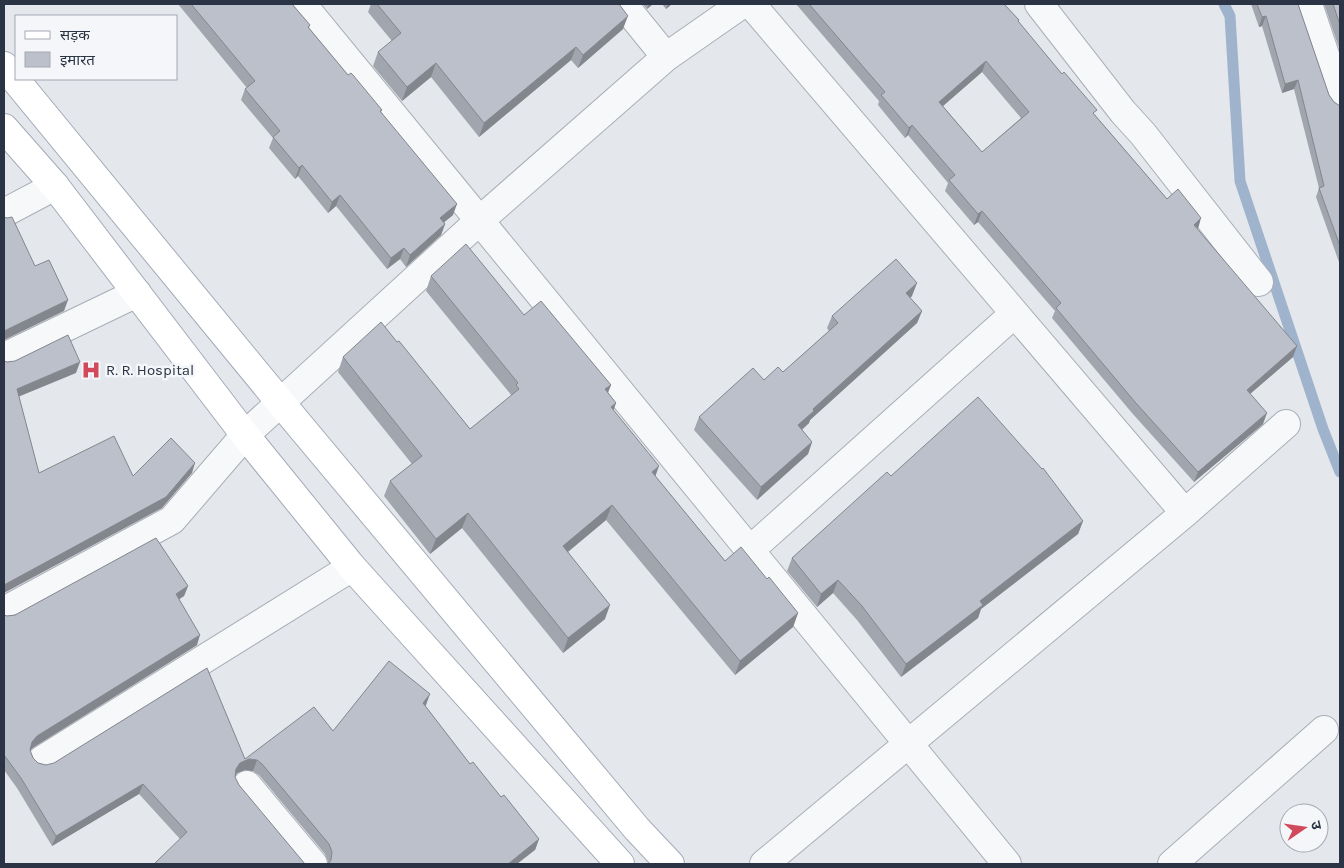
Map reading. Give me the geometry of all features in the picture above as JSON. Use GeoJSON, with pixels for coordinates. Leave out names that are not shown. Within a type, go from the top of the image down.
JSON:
{"type":"FeatureCollection","features":[{"type":"Feature","properties":{"kind":"main road"},"geometry":{"type":"LineString","coordinates":[[4,66],[15,79]]}},
{"type":"Feature","properties":{"kind":"main road"},"geometry":{"type":"LineString","coordinates":[[16,80],[280,402],[637,829],[670,864]]}},
{"type":"Feature","properties":{"kind":"main road"},"geometry":{"type":"LineString","coordinates":[[4,128],[54,186],[245,435],[352,567],[620,864]]}},
{"type":"Feature","properties":{"kind":"street"},"geometry":{"type":"LineString","coordinates":[[302,4],[1007,864]]}},
{"type":"Feature","properties":{"kind":"street"},"geometry":{"type":"LineString","coordinates":[[623,4],[666,57]]}},
{"type":"Feature","properties":{"kind":"street"},"geometry":{"type":"LineString","coordinates":[[4,611],[172,520],[245,435],[479,221],[666,57],[742,4]]}},
{"type":"Feature","properties":{"kind":"street"},"geometry":{"type":"LineString","coordinates":[[751,4],[1185,514]]}},
{"type":"Feature","properties":{"kind":"street"},"geometry":{"type":"LineString","coordinates":[[1039,4],[1259,282]]}},
{"type":"Feature","properties":{"kind":"street"},"geometry":{"type":"LineString","coordinates":[[1308,4],[1340,100]]}},
{"type":"Feature","properties":{"kind":"street"},"geometry":{"type":"LineString","coordinates":[[4,212],[54,186]]}},
{"type":"Feature","properties":{"kind":"street"},"geometry":{"type":"LineString","coordinates":[[4,357],[137,294]]}},
{"type":"Feature","properties":{"kind":"street"},"geometry":{"type":"LineString","coordinates":[[750,551],[1014,314]]}},
{"type":"Feature","properties":{"kind":"street"},"geometry":{"type":"LineString","coordinates":[[764,864],[1185,514],[1286,424]]}},
{"type":"Feature","properties":{"kind":"street"},"geometry":{"type":"LineString","coordinates":[[42,760],[352,567]]}},
{"type":"Feature","properties":{"kind":"street"},"geometry":{"type":"LineString","coordinates":[[1172,864],[1324,730]]}},
{"type":"Feature","properties":{"kind":"street"},"geometry":{"type":"LineString","coordinates":[[247,785],[313,864]]}},
{"type":"Feature","properties":{"kind":"building"},"geometry":{"type":"Polygon","coordinates":[[[191,4],[292,4],[310,25],[308,27],[348,75],[351,73],[353,75],[382,110],[380,111],[457,204],[440,218],[445,224],[410,255],[404,248],[391,258],[340,195],[332,202],[302,165],[299,168],[273,137],[280,131],[245,89],[255,81],[191,4]]]}},
{"type":"Feature","properties":{"kind":"building"},"geometry":{"type":"Polygon","coordinates":[[[377,4],[619,4],[628,16],[583,55],[576,47],[484,123],[436,63],[407,87],[378,52],[401,33],[377,4]]]}},
{"type":"Feature","properties":{"kind":"building"},"geometry":{"type":"Polygon","coordinates":[[[809,4],[1004,4],[1062,74],[1064,72],[1097,110],[1093,113],[1167,199],[1178,189],[1201,218],[1194,225],[1297,346],[1247,390],[1267,413],[1198,472],[1135,402],[1056,308],[1061,303],[982,211],[978,214],[949,180],[955,175],[912,125],[909,128],[881,95],[885,92],[809,4]],[[986,61],[939,102],[982,152],[1029,112],[986,61]]]}},
{"type":"Feature","properties":{"kind":"building"},"geometry":{"type":"Polygon","coordinates":[[[1257,4],[1298,4],[1329,95],[1340,106],[1340,246],[1319,188],[1324,186],[1298,80],[1285,84],[1266,16],[1262,17],[1257,4]]]}},
{"type":"Feature","properties":{"kind":"building"},"geometry":{"type":"Polygon","coordinates":[[[1333,4],[1340,4],[1340,25],[1333,4]]]}},
{"type":"Feature","properties":{"kind":"building"},"geometry":{"type":"Polygon","coordinates":[[[4,217],[12,217],[35,266],[49,260],[68,300],[4,331],[4,217]]]}},
{"type":"Feature","properties":{"kind":"building"},"geometry":{"type":"Polygon","coordinates":[[[466,244],[524,315],[541,301],[611,385],[605,389],[616,403],[611,407],[659,466],[652,472],[725,561],[741,547],[767,579],[769,577],[798,613],[740,661],[612,505],[563,546],[610,605],[568,638],[468,513],[436,539],[390,481],[422,456],[343,357],[381,322],[397,342],[399,341],[470,429],[519,389],[516,385],[518,383],[431,276],[466,244]]]}},
{"type":"Feature","properties":{"kind":"building"},"geometry":{"type":"Polygon","coordinates":[[[896,259],[917,283],[906,293],[922,311],[813,409],[814,411],[798,425],[812,442],[761,487],[699,417],[753,368],[764,380],[778,367],[783,372],[838,323],[832,316],[896,259]]]}},
{"type":"Feature","properties":{"kind":"building"},"geometry":{"type":"Polygon","coordinates":[[[68,335],[80,362],[17,389],[39,473],[114,436],[133,476],[171,438],[195,463],[166,497],[4,585],[4,361],[15,361],[68,335]]]}},
{"type":"Feature","properties":{"kind":"building"},"geometry":{"type":"Polygon","coordinates":[[[978,397],[1043,468],[1083,521],[980,601],[983,605],[906,664],[862,606],[838,580],[821,594],[792,558],[887,472],[891,476],[978,397]]]}},
{"type":"Feature","properties":{"kind":"building"},"geometry":{"type":"Polygon","coordinates":[[[156,538],[188,586],[176,594],[200,635],[37,736],[32,742],[30,750],[33,758],[38,763],[46,765],[54,763],[207,668],[245,759],[314,707],[333,731],[389,661],[430,694],[423,703],[470,764],[473,762],[501,797],[504,795],[539,839],[508,864],[328,864],[331,860],[332,852],[329,844],[262,764],[257,760],[249,759],[240,763],[236,769],[235,777],[239,785],[305,864],[154,864],[187,832],[143,784],[56,836],[21,778],[4,755],[4,615],[15,615],[156,538]]]}},
{"type":"Feature","properties":{"kind":"waterway"},"geometry":{"type":"LineString","coordinates":[[1224,4],[1230,16],[1240,181],[1323,429],[1340,472]]}},
{"type":"Feature","properties":{"kind":"place","name":"R. R. Hospital"},"geometry":{"type":"Point","coordinates":[91,370]}}]}
